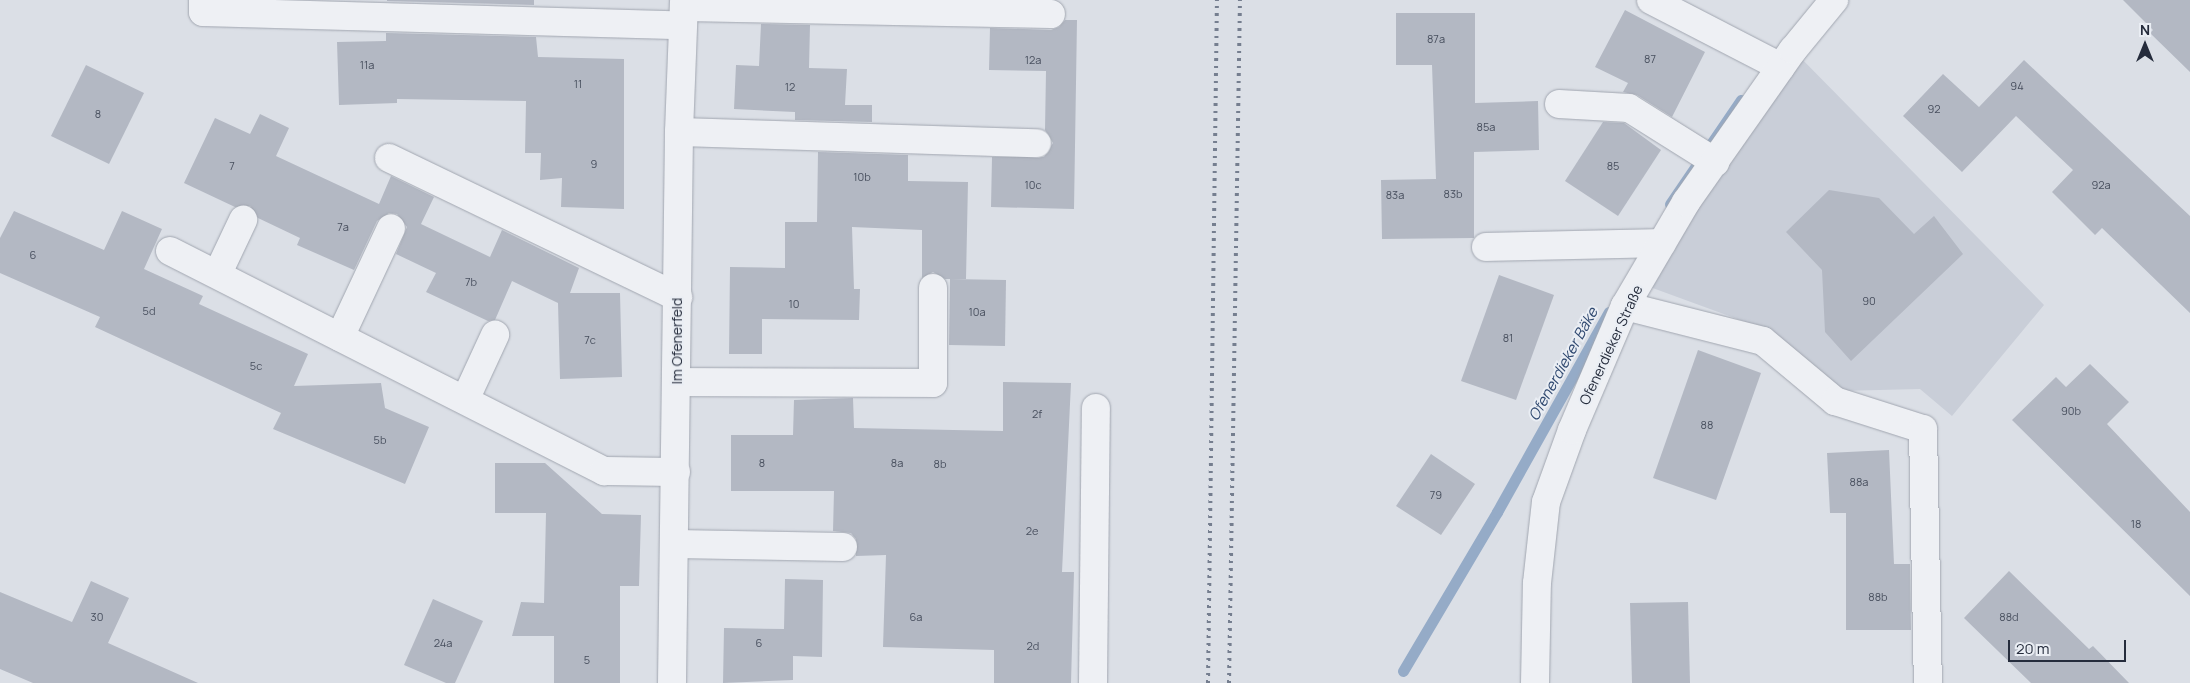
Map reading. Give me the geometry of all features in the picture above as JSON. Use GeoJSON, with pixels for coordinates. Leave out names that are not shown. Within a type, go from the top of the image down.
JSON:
{"type":"FeatureCollection","features":[{"type":"Feature","properties":{"kind":"street"},"geometry":{"type":"LineString","coordinates":[[203,0],[203,12],[683,11],[1051,14]]}},
{"type":"Feature","properties":{"kind":"street"},"geometry":{"type":"LineString","coordinates":[[1651,0],[1781,67]]}},
{"type":"Feature","properties":{"kind":"street","name":"Ofenerdieker Straße"},"geometry":{"type":"LineString","coordinates":[[1535,683],[1537,583],[1546,502],[1572,430],[1625,306],[1662,243],[1714,162],[1781,67],[1834,0]]}},
{"type":"Feature","properties":{"kind":"street","name":"Im Ofenerfeld"},"geometry":{"type":"LineString","coordinates":[[672,683],[676,544],[679,132],[683,11]]}},
{"type":"Feature","properties":{"kind":"street"},"geometry":{"type":"LineString","coordinates":[[1559,104],[1629,108],[1714,162]]}},
{"type":"Feature","properties":{"kind":"street"},"geometry":{"type":"LineString","coordinates":[[679,132],[1037,144]]}},
{"type":"Feature","properties":{"kind":"street"},"geometry":{"type":"LineString","coordinates":[[389,158],[678,297]]}},
{"type":"Feature","properties":{"kind":"street"},"geometry":{"type":"LineString","coordinates":[[218,273],[243,220]]}},
{"type":"Feature","properties":{"kind":"street"},"geometry":{"type":"LineString","coordinates":[[340,337],[392,228]]}},
{"type":"Feature","properties":{"kind":"street"},"geometry":{"type":"LineString","coordinates":[[1486,247],[1662,243]]}},
{"type":"Feature","properties":{"kind":"street"},"geometry":{"type":"LineString","coordinates":[[170,251],[218,273],[231,284],[604,471],[676,472]]}},
{"type":"Feature","properties":{"kind":"street"},"geometry":{"type":"LineString","coordinates":[[677,382],[933,383],[933,288]]}},
{"type":"Feature","properties":{"kind":"street"},"geometry":{"type":"LineString","coordinates":[[1625,306],[1764,341],[1835,401],[1923,429],[1928,683]]}},
{"type":"Feature","properties":{"kind":"street"},"geometry":{"type":"LineString","coordinates":[[465,400],[494,335]]}},
{"type":"Feature","properties":{"kind":"street"},"geometry":{"type":"LineString","coordinates":[[1093,683],[1096,408]]}},
{"type":"Feature","properties":{"kind":"street"},"geometry":{"type":"LineString","coordinates":[[676,544],[843,547]]}},
{"type":"Feature","properties":{"kind":"shaded area"},"geometry":{"type":"Polygon","coordinates":[[[1793,50],[2044,305],[1952,416],[1920,389],[1838,391],[1751,324],[1639,283],[1793,50]]]}},
{"type":"Feature","properties":{"kind":"building"},"geometry":{"type":"Polygon","coordinates":[[[534,0],[534,5],[387,1],[534,0]]]}},
{"type":"Feature","properties":{"kind":"building"},"geometry":{"type":"Polygon","coordinates":[[[2123,0],[2190,0],[2190,72],[2150,33],[2153,30],[2123,0]]]}},
{"type":"Feature","properties":{"kind":"building"},"geometry":{"type":"Polygon","coordinates":[[[1625,10],[1705,52],[1672,117],[1637,95],[1623,92],[1628,83],[1595,67],[1625,10]]]}},
{"type":"Feature","properties":{"kind":"building"},"geometry":{"type":"Polygon","coordinates":[[[1396,13],[1475,13],[1475,103],[1538,101],[1539,150],[1474,152],[1474,238],[1382,239],[1381,180],[1436,179],[1432,65],[1396,65],[1396,13]]]}},
{"type":"Feature","properties":{"kind":"building"},"geometry":{"type":"Polygon","coordinates":[[[1065,20],[1077,20],[1074,209],[991,207],[992,157],[1044,157],[1053,143],[1045,130],[1046,71],[989,70],[990,28],[1051,30],[1059,27],[1065,20]]]}},
{"type":"Feature","properties":{"kind":"building"},"geometry":{"type":"Polygon","coordinates":[[[761,24],[810,25],[809,68],[847,69],[845,105],[872,105],[872,122],[795,120],[795,112],[734,109],[736,65],[759,66],[761,24]]]}},
{"type":"Feature","properties":{"kind":"building"},"geometry":{"type":"Polygon","coordinates":[[[386,33],[536,37],[538,57],[624,59],[624,209],[561,207],[562,178],[540,180],[541,153],[525,153],[526,101],[397,99],[397,103],[339,105],[337,42],[386,41],[386,33]]]}},
{"type":"Feature","properties":{"kind":"building"},"geometry":{"type":"Polygon","coordinates":[[[2024,60],[2190,216],[2190,313],[2102,228],[2095,235],[2052,192],[2073,170],[2016,116],[1962,172],[1903,116],[1943,74],[1979,107],[2024,60]]]}},
{"type":"Feature","properties":{"kind":"building"},"geometry":{"type":"Polygon","coordinates":[[[86,65],[144,93],[109,164],[51,136],[86,65]]]}},
{"type":"Feature","properties":{"kind":"building"},"geometry":{"type":"Polygon","coordinates":[[[260,114],[289,128],[276,156],[379,204],[391,176],[434,197],[421,224],[490,257],[502,230],[579,268],[570,293],[620,293],[622,377],[560,379],[558,303],[512,281],[495,320],[488,321],[426,292],[436,273],[396,254],[407,227],[397,214],[389,213],[377,221],[354,270],[297,245],[300,238],[258,218],[250,206],[235,207],[184,183],[215,118],[250,134],[260,114]]]}},
{"type":"Feature","properties":{"kind":"building"},"geometry":{"type":"Polygon","coordinates":[[[1603,122],[1624,123],[1661,150],[1618,216],[1565,181],[1603,122]]]}},
{"type":"Feature","properties":{"kind":"building"},"geometry":{"type":"Polygon","coordinates":[[[818,152],[908,155],[908,181],[968,182],[966,279],[945,279],[933,272],[922,278],[922,230],[852,227],[854,289],[860,289],[859,320],[762,319],[762,354],[729,354],[730,267],[785,268],[785,222],[817,222],[818,152]]]}},
{"type":"Feature","properties":{"kind":"building"},"geometry":{"type":"Polygon","coordinates":[[[1829,190],[1879,198],[1914,234],[1934,216],[1963,254],[1851,361],[1825,332],[1822,270],[1786,232],[1829,190]]]}},
{"type":"Feature","properties":{"kind":"building"},"geometry":{"type":"Polygon","coordinates":[[[14,211],[104,250],[122,211],[162,229],[144,269],[203,296],[199,304],[308,354],[294,386],[381,383],[385,408],[429,427],[405,484],[273,429],[281,413],[95,327],[100,317],[0,273],[0,238],[14,211]]]}},
{"type":"Feature","properties":{"kind":"building"},"geometry":{"type":"Polygon","coordinates":[[[1499,275],[1554,295],[1516,400],[1461,381],[1499,275]]]}},
{"type":"Feature","properties":{"kind":"building"},"geometry":{"type":"Polygon","coordinates":[[[950,279],[1006,280],[1005,346],[949,345],[950,279]]]}},
{"type":"Feature","properties":{"kind":"building"},"geometry":{"type":"Polygon","coordinates":[[[1698,350],[1761,373],[1716,500],[1653,478],[1698,350]]]}},
{"type":"Feature","properties":{"kind":"building"},"geometry":{"type":"Polygon","coordinates":[[[2090,364],[2129,402],[2107,424],[2190,512],[2190,596],[2012,420],[2056,377],[2066,387],[2090,364]]]}},
{"type":"Feature","properties":{"kind":"building"},"geometry":{"type":"Polygon","coordinates":[[[1003,382],[1071,383],[1062,572],[1074,572],[1071,683],[994,683],[994,650],[883,647],[886,555],[856,556],[856,539],[851,533],[833,531],[834,491],[731,491],[731,435],[793,435],[794,400],[853,398],[854,428],[1003,431],[1003,382]]]}},
{"type":"Feature","properties":{"kind":"building"},"geometry":{"type":"Polygon","coordinates":[[[1889,450],[1894,564],[1910,564],[1911,630],[1846,630],[1846,513],[1830,513],[1827,453],[1889,450]]]}},
{"type":"Feature","properties":{"kind":"building"},"geometry":{"type":"Polygon","coordinates":[[[1431,454],[1475,484],[1441,535],[1396,506],[1431,454]]]}},
{"type":"Feature","properties":{"kind":"building"},"geometry":{"type":"Polygon","coordinates":[[[495,463],[545,463],[602,514],[641,515],[639,586],[620,586],[620,683],[554,683],[554,636],[512,636],[521,602],[544,603],[546,513],[495,513],[495,463]]]}},
{"type":"Feature","properties":{"kind":"building"},"geometry":{"type":"Polygon","coordinates":[[[2009,571],[2089,649],[2093,646],[2129,683],[2031,683],[1964,618],[2009,571]]]}},
{"type":"Feature","properties":{"kind":"building"},"geometry":{"type":"Polygon","coordinates":[[[785,579],[823,580],[822,657],[793,656],[793,680],[723,683],[724,628],[784,629],[785,579]]]}},
{"type":"Feature","properties":{"kind":"building"},"geometry":{"type":"Polygon","coordinates":[[[91,581],[129,598],[108,643],[198,683],[33,683],[0,669],[0,592],[72,622],[91,581]]]}},
{"type":"Feature","properties":{"kind":"building"},"geometry":{"type":"Polygon","coordinates":[[[433,599],[483,621],[455,683],[446,683],[404,665],[433,599]]]}},
{"type":"Feature","properties":{"kind":"building"},"geometry":{"type":"Polygon","coordinates":[[[1688,602],[1690,683],[1632,683],[1630,603],[1688,602]]]}},
{"type":"Feature","properties":{"kind":"waterway","name":"Ofenerdieker Bäke"},"geometry":{"type":"LineString","coordinates":[[1670,204],[1741,100]]}},
{"type":"Feature","properties":{"kind":"waterway","name":"Ofenerdieker Bäke"},"geometry":{"type":"LineString","coordinates":[[1403,671],[1497,512],[1609,312]]}},
{"type":"Feature","properties":{"kind":"railway"},"geometry":{"type":"LineString","coordinates":[[1208,683],[1217,0]]}},
{"type":"Feature","properties":{"kind":"railway"},"geometry":{"type":"LineString","coordinates":[[1229,683],[1240,0]]}}]}
